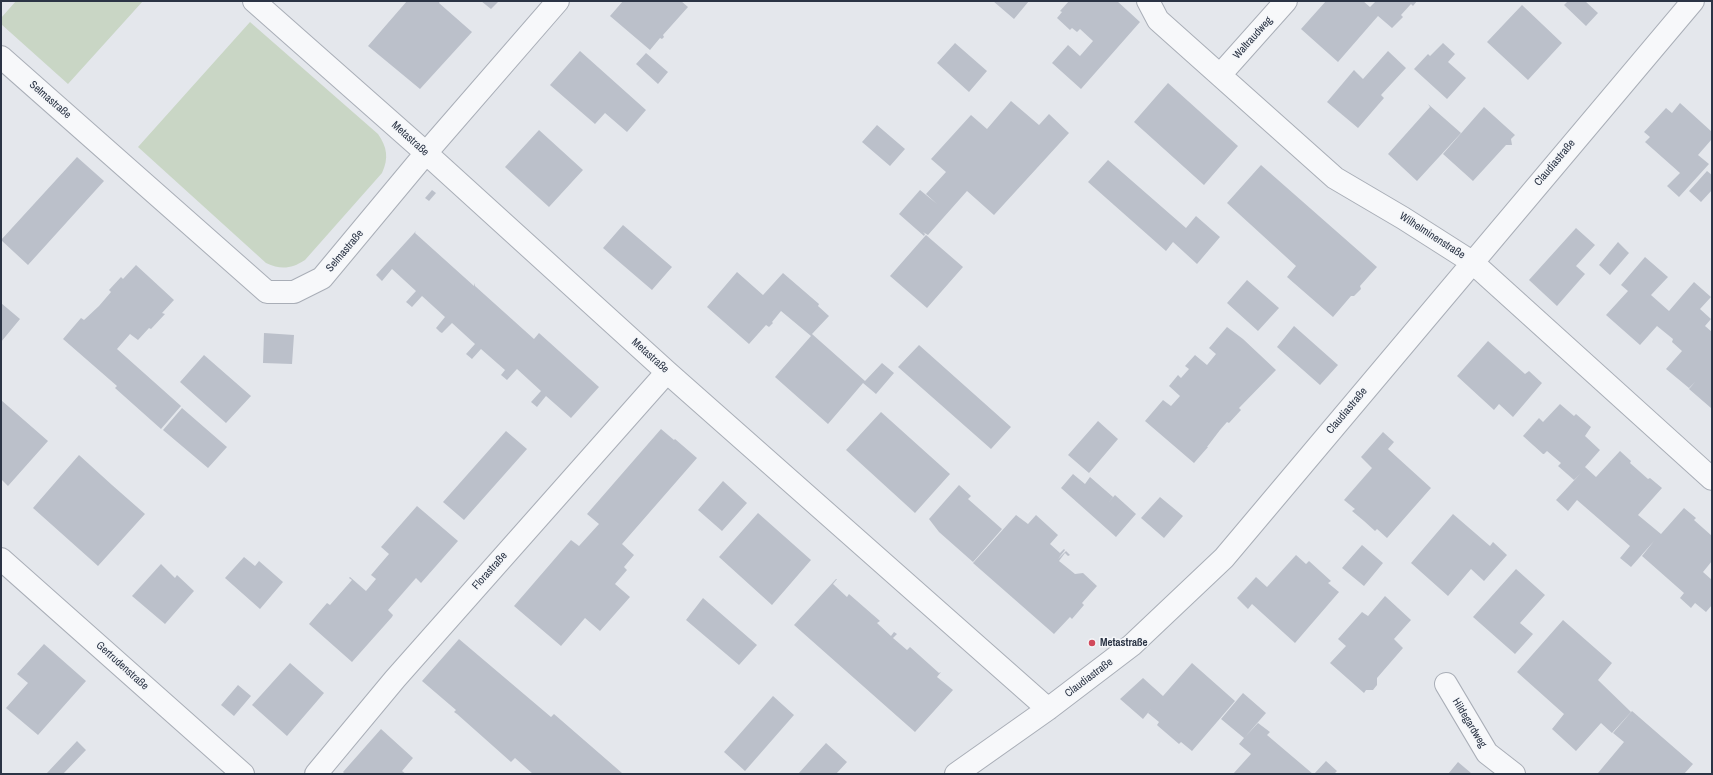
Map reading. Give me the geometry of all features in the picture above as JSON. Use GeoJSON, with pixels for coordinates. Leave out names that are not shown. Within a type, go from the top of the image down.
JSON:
{"type":"FeatureCollection","features":[{"type":"Feature","properties":{"kind":"street","name":"Metastraße"},"geometry":{"type":"LineString","coordinates":[[254,1],[426,153],[667,372],[1048,709]]}},
{"type":"Feature","properties":{"kind":"street","name":"Selmastraße"},"geometry":{"type":"LineString","coordinates":[[1,57],[267,292],[294,292],[322,278],[426,153],[558,1]]}},
{"type":"Feature","properties":{"kind":"street","name":"Wilhelminenstraße"},"geometry":{"type":"LineString","coordinates":[[1148,1],[1158,20],[1335,178],[1403,218],[1472,262],[1712,479]]}},
{"type":"Feature","properties":{"kind":"street","name":"Waltraudweg"},"geometry":{"type":"LineString","coordinates":[[1220,75],[1286,1]]}},
{"type":"Feature","properties":{"kind":"street","name":"Claudiastraße"},"geometry":{"type":"LineString","coordinates":[[956,774],[1048,709],[1132,645],[1224,558],[1692,1]]}},
{"type":"Feature","properties":{"kind":"street","name":"Florastraße"},"geometry":{"type":"LineString","coordinates":[[316,774],[395,679],[667,372]]}},
{"type":"Feature","properties":{"kind":"street","name":"Gertrudenstraße"},"geometry":{"type":"LineString","coordinates":[[1,559],[243,774]]}},
{"type":"Feature","properties":{"kind":"street","name":"Hildegardweg"},"geometry":{"type":"LineString","coordinates":[[1446,684],[1487,753],[1514,774]]}},
{"type":"Feature","properties":{"kind":"green space"},"geometry":{"type":"Polygon","coordinates":[[[16,1],[143,1],[68,84],[1,24],[1,18],[16,1]]]}},
{"type":"Feature","properties":{"kind":"green space"},"geometry":{"type":"Polygon","coordinates":[[[250,22],[378,134],[386,153],[386,162],[382,173],[305,260],[286,268],[276,267],[266,263],[138,147],[250,22]]]}},
{"type":"Feature","properties":{"kind":"building"},"geometry":{"type":"Polygon","coordinates":[[[407,1],[440,1],[439,3],[472,32],[420,89],[368,46],[407,1]]]}},
{"type":"Feature","properties":{"kind":"building"},"geometry":{"type":"Polygon","coordinates":[[[481,1],[499,1],[491,9],[481,1]]]}},
{"type":"Feature","properties":{"kind":"building"},"geometry":{"type":"Polygon","coordinates":[[[623,1],[681,1],[688,7],[663,35],[664,37],[662,39],[660,38],[650,50],[610,16],[623,1]]]}},
{"type":"Feature","properties":{"kind":"building"},"geometry":{"type":"Polygon","coordinates":[[[993,1],[1029,1],[1014,19],[993,1]]]}},
{"type":"Feature","properties":{"kind":"building"},"geometry":{"type":"Polygon","coordinates":[[[1069,1],[1117,1],[1140,22],[1081,89],[1052,63],[1068,45],[1080,56],[1093,41],[1080,29],[1077,32],[1072,28],[1070,30],[1057,18],[1062,12],[1060,11],[1069,1]]]}},
{"type":"Feature","properties":{"kind":"building"},"geometry":{"type":"Polygon","coordinates":[[[1326,1],[1363,1],[1370,7],[1376,1],[1417,1],[1413,6],[1411,4],[1401,15],[1403,17],[1392,28],[1378,16],[1338,62],[1301,29],[1326,1]]]}},
{"type":"Feature","properties":{"kind":"building"},"geometry":{"type":"Polygon","coordinates":[[[1568,1],[1585,1],[1598,13],[1586,26],[1564,5],[1568,1]]]}},
{"type":"Feature","properties":{"kind":"building"},"geometry":{"type":"Polygon","coordinates":[[[1522,5],[1562,43],[1528,80],[1487,42],[1522,5]]]}},
{"type":"Feature","properties":{"kind":"building"},"geometry":{"type":"Polygon","coordinates":[[[955,43],[987,71],[969,92],[937,63],[955,43]]]}},
{"type":"Feature","properties":{"kind":"building"},"geometry":{"type":"Polygon","coordinates":[[[1443,43],[1455,54],[1448,62],[1466,78],[1447,99],[1414,69],[1428,54],[1430,56],[1443,43]]]}},
{"type":"Feature","properties":{"kind":"building"},"geometry":{"type":"Polygon","coordinates":[[[580,51],[646,110],[627,132],[605,113],[595,124],[550,85],[580,51]]]}},
{"type":"Feature","properties":{"kind":"building"},"geometry":{"type":"Polygon","coordinates":[[[1388,51],[1406,68],[1381,95],[1384,98],[1358,128],[1327,102],[1354,70],[1363,79],[1388,51]]]}},
{"type":"Feature","properties":{"kind":"building"},"geometry":{"type":"Polygon","coordinates":[[[646,53],[668,72],[658,84],[636,64],[646,53]]]}},
{"type":"Feature","properties":{"kind":"building"},"geometry":{"type":"Polygon","coordinates":[[[1168,83],[1238,146],[1204,185],[1134,122],[1168,83]]]}},
{"type":"Feature","properties":{"kind":"building"},"geometry":{"type":"Polygon","coordinates":[[[1011,101],[1039,125],[1049,114],[1069,133],[994,215],[967,191],[928,235],[923,232],[925,234],[924,236],[899,214],[920,190],[937,204],[926,194],[946,172],[931,159],[971,115],[987,129],[1011,101]]]}},
{"type":"Feature","properties":{"kind":"building"},"geometry":{"type":"Polygon","coordinates":[[[1680,103],[1712,132],[1712,139],[1698,155],[1709,164],[1679,197],[1667,186],[1680,173],[1645,142],[1650,137],[1644,132],[1666,108],[1672,113],[1680,103]]]}},
{"type":"Feature","properties":{"kind":"building"},"geometry":{"type":"Polygon","coordinates":[[[1428,104],[1461,133],[1417,181],[1388,154],[1430,107],[1428,104]]]}},
{"type":"Feature","properties":{"kind":"building"},"geometry":{"type":"Polygon","coordinates":[[[1484,107],[1515,135],[1511,139],[1512,145],[1506,145],[1473,181],[1443,154],[1484,107]]]}},
{"type":"Feature","properties":{"kind":"building"},"geometry":{"type":"Polygon","coordinates":[[[877,125],[905,149],[890,166],[862,142],[877,125]]]}},
{"type":"Feature","properties":{"kind":"building"},"geometry":{"type":"Polygon","coordinates":[[[539,130],[583,170],[549,207],[505,167],[539,130]]]}},
{"type":"Feature","properties":{"kind":"building"},"geometry":{"type":"Polygon","coordinates":[[[77,157],[104,181],[28,265],[1,240],[77,157]]]}},
{"type":"Feature","properties":{"kind":"building"},"geometry":{"type":"Polygon","coordinates":[[[1108,160],[1186,228],[1196,216],[1220,237],[1197,264],[1173,242],[1166,251],[1088,182],[1108,160]]]}},
{"type":"Feature","properties":{"kind":"building"},"geometry":{"type":"Polygon","coordinates":[[[1261,165],[1377,267],[1360,286],[1361,289],[1354,296],[1351,296],[1333,317],[1287,277],[1296,266],[1227,203],[1261,165]]]}},
{"type":"Feature","properties":{"kind":"building"},"geometry":{"type":"Polygon","coordinates":[[[1707,171],[1712,175],[1712,190],[1701,202],[1689,191],[1707,171]]]}},
{"type":"Feature","properties":{"kind":"building"},"geometry":{"type":"Polygon","coordinates":[[[432,190],[436,193],[429,201],[425,198],[432,190]]]}},
{"type":"Feature","properties":{"kind":"building"},"geometry":{"type":"Polygon","coordinates":[[[623,225],[672,267],[652,290],[603,248],[623,225]]]}},
{"type":"Feature","properties":{"kind":"building"},"geometry":{"type":"Polygon","coordinates":[[[1576,228],[1595,245],[1576,266],[1585,274],[1557,306],[1529,280],[1576,228]]]}},
{"type":"Feature","properties":{"kind":"building"},"geometry":{"type":"Polygon","coordinates":[[[416,231],[415,233],[474,286],[475,283],[475,286],[534,339],[539,333],[599,387],[571,418],[546,396],[537,407],[531,402],[541,391],[517,369],[507,380],[501,375],[505,370],[481,349],[472,359],[466,354],[475,344],[452,323],[442,333],[440,332],[436,328],[445,317],[422,296],[412,307],[406,302],[416,291],[392,269],[382,281],[376,275],[416,231]]]}},
{"type":"Feature","properties":{"kind":"building"},"geometry":{"type":"Polygon","coordinates":[[[926,235],[963,267],[927,308],[890,276],[926,235]]]}},
{"type":"Feature","properties":{"kind":"building"},"geometry":{"type":"Polygon","coordinates":[[[1618,242],[1629,253],[1610,275],[1599,265],[1618,242]]]}},
{"type":"Feature","properties":{"kind":"building"},"geometry":{"type":"Polygon","coordinates":[[[1645,257],[1668,277],[1651,295],[1669,311],[1694,282],[1711,297],[1700,309],[1711,319],[1705,326],[1712,332],[1711,408],[1689,389],[1695,382],[1689,388],[1666,369],[1682,351],[1672,342],[1673,339],[1657,326],[1640,345],[1606,315],[1628,291],[1621,285],[1645,257]]]}},
{"type":"Feature","properties":{"kind":"building"},"geometry":{"type":"Polygon","coordinates":[[[136,265],[174,300],[162,313],[165,314],[151,329],[149,328],[138,340],[130,334],[117,349],[181,406],[161,429],[115,388],[117,386],[63,339],[81,318],[84,320],[99,306],[111,292],[109,290],[121,277],[123,279],[136,265]]]}},
{"type":"Feature","properties":{"kind":"building"},"geometry":{"type":"Polygon","coordinates":[[[737,272],[763,295],[783,273],[819,304],[818,306],[829,316],[812,334],[865,381],[882,363],[894,373],[876,394],[863,383],[828,424],[775,377],[811,336],[781,311],[772,322],[773,323],[769,327],[766,325],[749,344],[707,307],[737,272]]]}},
{"type":"Feature","properties":{"kind":"building"},"geometry":{"type":"Polygon","coordinates":[[[1247,280],[1279,308],[1258,331],[1227,303],[1247,280]]]}},
{"type":"Feature","properties":{"kind":"building"},"geometry":{"type":"Polygon","coordinates":[[[1,303],[20,319],[1,342],[1,303]]]}},
{"type":"Feature","properties":{"kind":"building"},"geometry":{"type":"Polygon","coordinates":[[[1294,326],[1338,365],[1320,385],[1277,347],[1294,326]]]}},
{"type":"Feature","properties":{"kind":"building"},"geometry":{"type":"Polygon","coordinates":[[[1227,327],[1243,339],[1276,370],[1239,408],[1241,410],[1229,423],[1227,422],[1194,463],[1145,421],[1163,400],[1171,406],[1180,396],[1169,386],[1178,375],[1181,378],[1189,369],[1185,366],[1195,355],[1207,365],[1216,354],[1209,348],[1227,327]]]}},
{"type":"Feature","properties":{"kind":"building"},"geometry":{"type":"Polygon","coordinates":[[[264,333],[294,335],[292,364],[263,363],[264,333]]]}},
{"type":"Feature","properties":{"kind":"building"},"geometry":{"type":"Polygon","coordinates":[[[1488,341],[1525,374],[1529,371],[1542,383],[1513,417],[1499,404],[1494,410],[1457,376],[1488,341]]]}},
{"type":"Feature","properties":{"kind":"building"},"geometry":{"type":"Polygon","coordinates":[[[919,345],[1011,427],[991,449],[898,367],[919,345]]]}},
{"type":"Feature","properties":{"kind":"building"},"geometry":{"type":"Polygon","coordinates":[[[204,355],[251,396],[226,423],[180,382],[204,355]]]}},
{"type":"Feature","properties":{"kind":"building"},"geometry":{"type":"Polygon","coordinates":[[[1,400],[48,441],[8,486],[1,479],[1,400]]]}},
{"type":"Feature","properties":{"kind":"building"},"geometry":{"type":"Polygon","coordinates":[[[1560,404],[1574,416],[1576,414],[1591,427],[1585,436],[1600,450],[1585,467],[1596,477],[1620,451],[1631,461],[1630,463],[1648,479],[1650,478],[1662,488],[1638,515],[1661,534],[1684,508],[1696,518],[1694,520],[1712,536],[1712,561],[1703,572],[1712,580],[1712,605],[1706,612],[1695,603],[1691,608],[1680,598],[1684,593],[1642,556],[1654,541],[1631,567],[1620,558],[1630,546],[1577,500],[1568,511],[1556,500],[1581,473],[1574,480],[1558,466],[1561,463],[1547,451],[1543,454],[1523,436],[1539,418],[1543,422],[1560,404]]]}},
{"type":"Feature","properties":{"kind":"building"},"geometry":{"type":"Polygon","coordinates":[[[182,408],[227,447],[208,468],[163,430],[182,408]]]}},
{"type":"Feature","properties":{"kind":"building"},"geometry":{"type":"Polygon","coordinates":[[[881,412],[950,474],[915,513],[846,450],[881,412]]]}},
{"type":"Feature","properties":{"kind":"building"},"geometry":{"type":"Polygon","coordinates":[[[1098,421],[1118,439],[1089,473],[1068,455],[1098,421]]]}},
{"type":"Feature","properties":{"kind":"building"},"geometry":{"type":"Polygon","coordinates":[[[661,429],[697,458],[622,544],[634,555],[624,567],[627,570],[615,584],[630,597],[600,631],[585,618],[561,646],[514,606],[571,540],[579,546],[599,524],[587,514],[661,429]]]}},
{"type":"Feature","properties":{"kind":"building"},"geometry":{"type":"Polygon","coordinates":[[[506,431],[527,449],[464,520],[443,502],[506,431]]]}},
{"type":"Feature","properties":{"kind":"building"},"geometry":{"type":"Polygon","coordinates":[[[1383,432],[1394,442],[1388,449],[1431,488],[1387,538],[1377,529],[1375,531],[1352,511],[1355,509],[1344,500],[1372,468],[1361,457],[1383,432]]]}},
{"type":"Feature","properties":{"kind":"building"},"geometry":{"type":"Polygon","coordinates":[[[79,455],[145,514],[98,566],[33,508],[79,455]]]}},
{"type":"Feature","properties":{"kind":"building"},"geometry":{"type":"Polygon","coordinates":[[[1073,474],[1085,484],[1090,477],[1113,497],[1108,503],[1115,495],[1136,514],[1116,537],[1061,488],[1073,474]]]}},
{"type":"Feature","properties":{"kind":"building"},"geometry":{"type":"Polygon","coordinates":[[[723,481],[747,503],[722,531],[698,510],[723,481]]]}},
{"type":"Feature","properties":{"kind":"building"},"geometry":{"type":"Polygon","coordinates":[[[959,485],[971,496],[968,499],[1002,529],[973,562],[939,532],[929,519],[959,485]]]}},
{"type":"Feature","properties":{"kind":"building"},"geometry":{"type":"Polygon","coordinates":[[[1160,497],[1183,516],[1164,538],[1141,518],[1160,497]]]}},
{"type":"Feature","properties":{"kind":"building"},"geometry":{"type":"Polygon","coordinates":[[[417,506],[458,541],[421,583],[416,578],[388,610],[393,615],[392,617],[352,662],[309,624],[327,603],[330,605],[352,580],[349,578],[350,577],[366,591],[376,579],[371,575],[389,554],[381,547],[417,506]]]}},
{"type":"Feature","properties":{"kind":"building"},"geometry":{"type":"Polygon","coordinates":[[[758,513],[811,560],[772,605],[719,557],[758,513]]]}},
{"type":"Feature","properties":{"kind":"building"},"geometry":{"type":"Polygon","coordinates":[[[1453,514],[1490,546],[1493,542],[1507,555],[1484,581],[1471,569],[1448,596],[1411,563],[1453,514]]]}},
{"type":"Feature","properties":{"kind":"building"},"geometry":{"type":"Polygon","coordinates":[[[1016,515],[1028,524],[1036,515],[1058,535],[1050,544],[1060,553],[1064,549],[1065,550],[1058,559],[1066,551],[1070,555],[1068,556],[1065,553],[1059,561],[1075,574],[1083,573],[1097,586],[1082,603],[1084,605],[1072,619],[1070,617],[1054,634],[973,563],[1016,515]]]}},
{"type":"Feature","properties":{"kind":"building"},"geometry":{"type":"Polygon","coordinates":[[[1362,545],[1383,563],[1364,586],[1342,568],[1362,545]]]}},
{"type":"Feature","properties":{"kind":"building"},"geometry":{"type":"Polygon","coordinates":[[[1296,555],[1306,564],[1309,561],[1331,581],[1328,583],[1339,592],[1295,643],[1252,604],[1248,609],[1237,598],[1256,577],[1267,587],[1296,555]]]}},
{"type":"Feature","properties":{"kind":"building"},"geometry":{"type":"Polygon","coordinates":[[[244,557],[255,566],[259,561],[283,582],[260,609],[225,578],[244,557]]]}},
{"type":"Feature","properties":{"kind":"building"},"geometry":{"type":"Polygon","coordinates":[[[161,564],[175,578],[177,575],[194,591],[165,624],[132,596],[161,564]]]}},
{"type":"Feature","properties":{"kind":"building"},"geometry":{"type":"Polygon","coordinates":[[[1516,569],[1545,595],[1520,623],[1533,634],[1515,654],[1473,617],[1516,569]]]}},
{"type":"Feature","properties":{"kind":"building"},"geometry":{"type":"Polygon","coordinates":[[[836,579],[833,584],[847,597],[849,594],[880,621],[877,623],[891,636],[894,632],[897,634],[893,638],[907,650],[910,647],[939,673],[941,672],[937,677],[953,690],[915,732],[794,625],[836,579]]]}},
{"type":"Feature","properties":{"kind":"building"},"geometry":{"type":"Polygon","coordinates":[[[1385,596],[1411,620],[1394,639],[1403,648],[1377,678],[1377,685],[1373,690],[1366,690],[1364,693],[1330,663],[1346,646],[1338,639],[1362,612],[1368,616],[1385,596]]]}},
{"type":"Feature","properties":{"kind":"building"},"geometry":{"type":"Polygon","coordinates":[[[703,598],[757,645],[739,665],[686,620],[703,598]]]}},
{"type":"Feature","properties":{"kind":"building"},"geometry":{"type":"Polygon","coordinates":[[[1563,620],[1612,663],[1598,680],[1631,712],[1612,733],[1601,723],[1576,751],[1552,729],[1564,714],[1517,672],[1563,620]]]}},
{"type":"Feature","properties":{"kind":"building"},"geometry":{"type":"Polygon","coordinates":[[[459,639],[551,717],[554,714],[622,773],[533,774],[515,758],[511,762],[454,712],[456,710],[422,681],[459,639]]]}},
{"type":"Feature","properties":{"kind":"building"},"geometry":{"type":"Polygon","coordinates":[[[44,644],[86,681],[38,735],[6,708],[28,683],[17,674],[44,644]]]}},
{"type":"Feature","properties":{"kind":"building"},"geometry":{"type":"Polygon","coordinates":[[[290,663],[324,693],[287,736],[252,705],[290,663]]]}},
{"type":"Feature","properties":{"kind":"building"},"geometry":{"type":"Polygon","coordinates":[[[1192,663],[1235,701],[1192,751],[1181,742],[1179,744],[1157,725],[1159,722],[1148,713],[1151,709],[1143,719],[1120,699],[1143,678],[1163,696],[1192,663]]]}},
{"type":"Feature","properties":{"kind":"building"},"geometry":{"type":"Polygon","coordinates":[[[238,685],[251,696],[234,716],[221,705],[238,685]]]}},
{"type":"Feature","properties":{"kind":"building"},"geometry":{"type":"Polygon","coordinates":[[[1243,693],[1266,713],[1245,737],[1258,723],[1270,732],[1267,735],[1313,774],[1233,774],[1251,754],[1239,744],[1244,738],[1221,719],[1243,693]]]}},
{"type":"Feature","properties":{"kind":"building"},"geometry":{"type":"Polygon","coordinates":[[[773,696],[794,715],[745,771],[724,752],[773,696]]]}},
{"type":"Feature","properties":{"kind":"building"},"geometry":{"type":"Polygon","coordinates":[[[1632,711],[1693,764],[1684,774],[1598,773],[1624,742],[1613,733],[1632,711]]]}},
{"type":"Feature","properties":{"kind":"building"},"geometry":{"type":"Polygon","coordinates":[[[381,729],[413,758],[402,771],[406,774],[345,774],[343,772],[381,729]]]}},
{"type":"Feature","properties":{"kind":"building"},"geometry":{"type":"Polygon","coordinates":[[[77,741],[86,750],[63,774],[46,774],[77,741]]]}},
{"type":"Feature","properties":{"kind":"building"},"geometry":{"type":"Polygon","coordinates":[[[826,743],[847,762],[836,774],[798,774],[826,743]]]}},
{"type":"Feature","properties":{"kind":"building"},"geometry":{"type":"Polygon","coordinates":[[[1326,761],[1337,771],[1334,774],[1314,774],[1326,761]]]}},
{"type":"Feature","properties":{"kind":"building"},"geometry":{"type":"Polygon","coordinates":[[[1458,762],[1471,773],[1448,774],[1458,762]]]}},
{"type":"Feature","properties":{"kind":"place","name":"Metastraße"},"geometry":{"type":"Point","coordinates":[1092,643]}}]}
